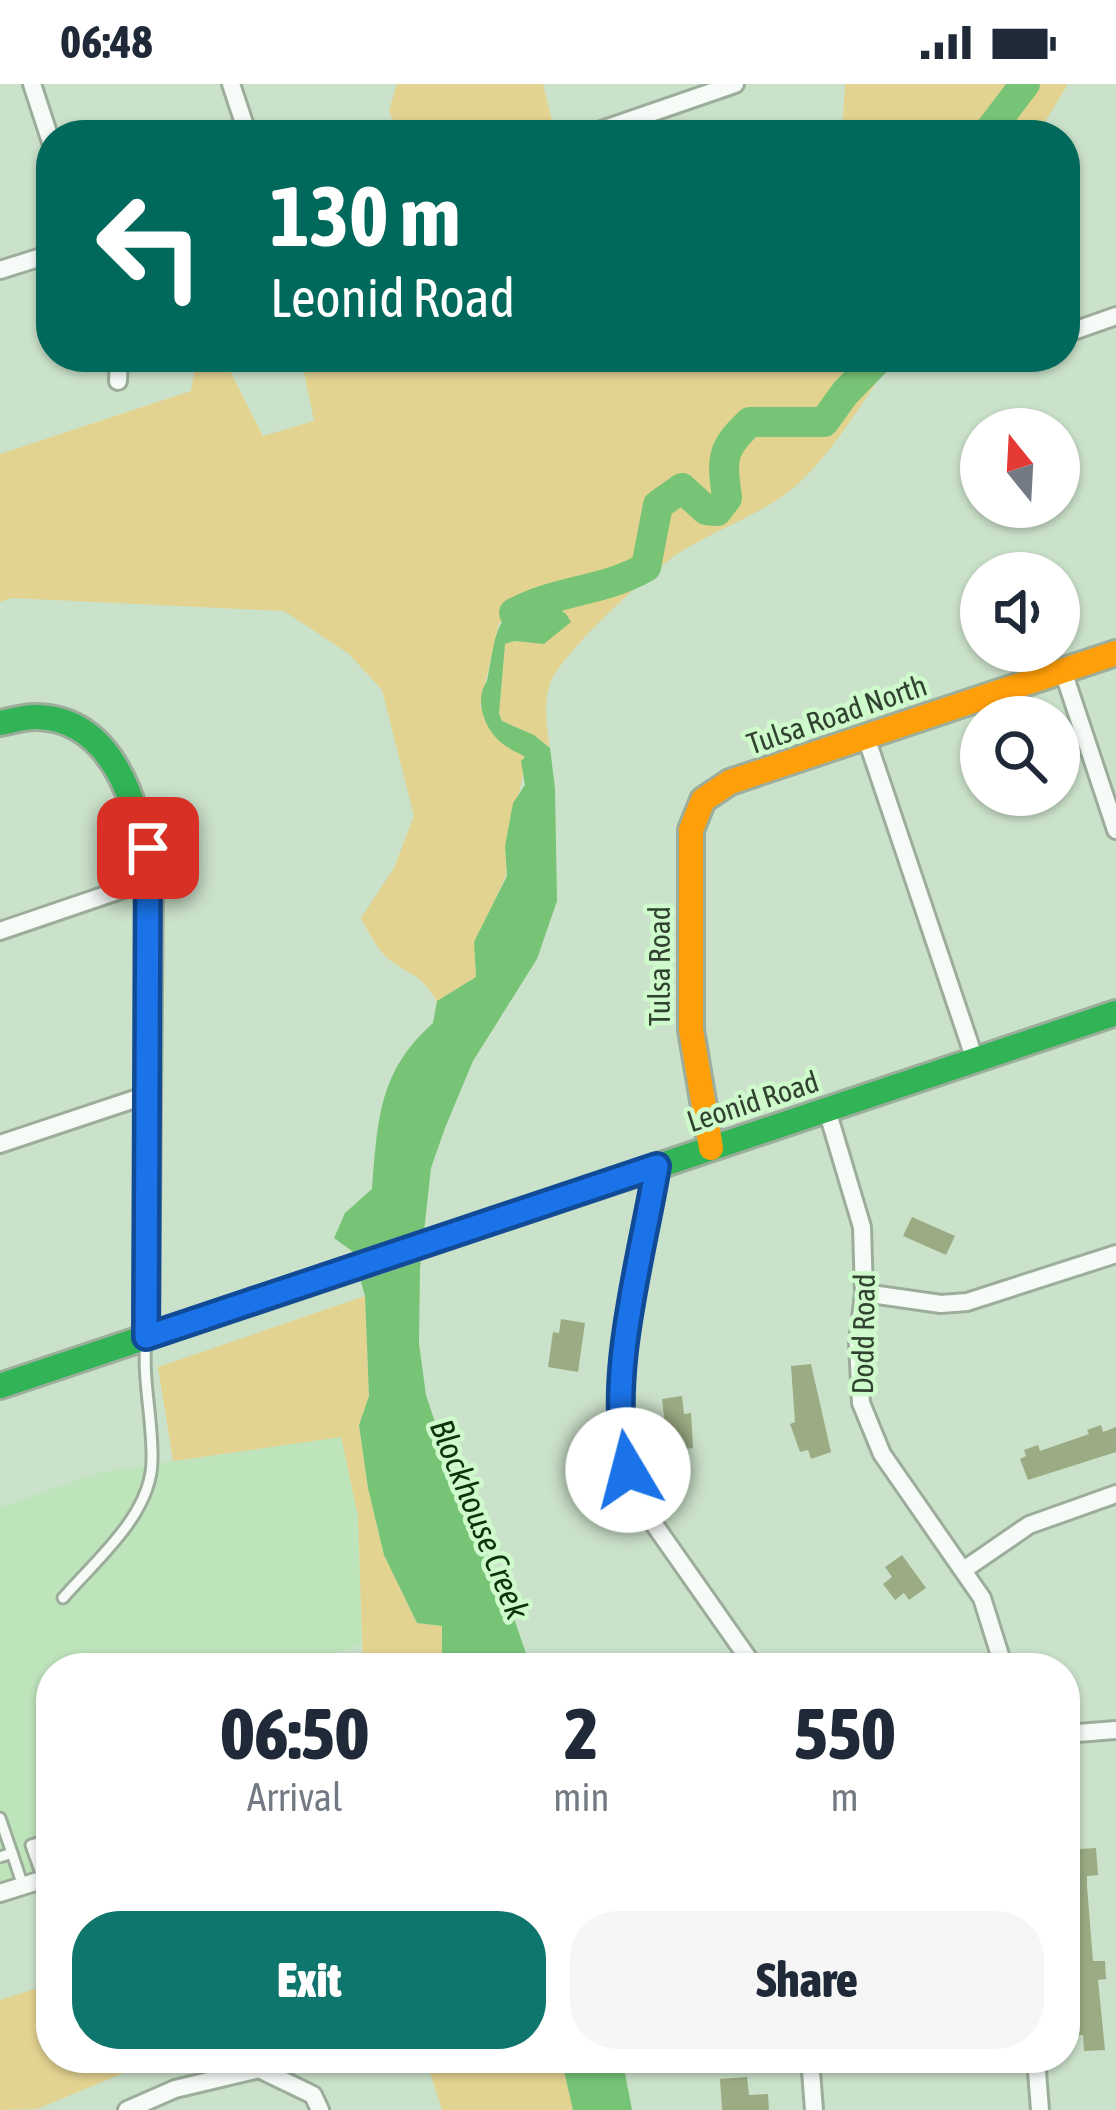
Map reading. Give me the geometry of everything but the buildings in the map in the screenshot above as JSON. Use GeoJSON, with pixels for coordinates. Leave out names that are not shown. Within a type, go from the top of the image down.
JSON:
{"type":"FeatureCollection","features":[{"type":"Feature","properties":{"kind":"street"},"geometry":{"type":"LineString","coordinates":[[32,84],[44,120]]}},
{"type":"Feature","properties":{"kind":"street"},"geometry":{"type":"LineString","coordinates":[[231,84],[243,120]]}},
{"type":"Feature","properties":{"kind":"street"},"geometry":{"type":"LineString","coordinates":[[631,120],[736,84]]}},
{"type":"Feature","properties":{"kind":"street"},"geometry":{"type":"LineString","coordinates":[[0,271],[36,259]]}},
{"type":"Feature","properties":{"kind":"street"},"geometry":{"type":"LineString","coordinates":[[1080,329],[1116,316]]}},
{"type":"Feature","properties":{"kind":"street"},"geometry":{"type":"LineString","coordinates":[[118,372],[118,381]]}},
{"type":"Feature","properties":{"kind":"street","name":"Tulsa Road North"},"geometry":{"type":"LineString","coordinates":[[1080,665],[1116,653]]}},
{"type":"Feature","properties":{"kind":"street","name":"Tulsa Road North"},"geometry":{"type":"LineString","coordinates":[[713,790],[1060,672]]}},
{"type":"Feature","properties":{"kind":"street"},"geometry":{"type":"LineString","coordinates":[[1063,672],[1116,830]]}},
{"type":"Feature","properties":{"kind":"street"},"geometry":{"type":"LineString","coordinates":[[0,723],[44,714],[67,722],[95,742],[119,771],[141,815],[150,880],[146,1337]]}},
{"type":"Feature","properties":{"kind":"street"},"geometry":{"type":"LineString","coordinates":[[866,737],[975,1060]]}},
{"type":"Feature","properties":{"kind":"street","name":"Tulsa Road"},"geometry":{"type":"LineString","coordinates":[[711,1148],[690,1047],[690,873],[691,830],[703,800],[713,790]]}},
{"type":"Feature","properties":{"kind":"street"},"geometry":{"type":"LineString","coordinates":[[0,931],[150,880]]}},
{"type":"Feature","properties":{"kind":"street","name":"Leonid Road"},"geometry":{"type":"LineString","coordinates":[[0,1386],[1116,1012]]}},
{"type":"Feature","properties":{"kind":"street"},"geometry":{"type":"LineString","coordinates":[[0,1144],[147,1095]]}},
{"type":"Feature","properties":{"kind":"street","name":"Dodd Road"},"geometry":{"type":"LineString","coordinates":[[827,1110],[856,1196],[865,1256],[857,1372],[861,1403],[882,1454],[964,1569],[992,1622],[1000,1653]]}},
{"type":"Feature","properties":{"kind":"street"},"geometry":{"type":"LineString","coordinates":[[657,1166],[622,1372],[622,1447],[637,1493],[662,1538],[743,1653]]}},
{"type":"Feature","properties":{"kind":"street"},"geometry":{"type":"LineString","coordinates":[[864,1293],[941,1304],[967,1302],[1116,1254]]}},
{"type":"Feature","properties":{"kind":"street"},"geometry":{"type":"LineString","coordinates":[[964,1569],[1030,1525],[1116,1494]]}},
{"type":"Feature","properties":{"kind":"street"},"geometry":{"type":"LineString","coordinates":[[1080,1733],[1116,1730]]}},
{"type":"Feature","properties":{"kind":"street"},"geometry":{"type":"LineString","coordinates":[[0,1893],[36,1882]]}},
{"type":"Feature","properties":{"kind":"street"},"geometry":{"type":"LineString","coordinates":[[127,2110],[175,2089],[242,2073]]}},
{"type":"Feature","properties":{"kind":"street"},"geometry":{"type":"LineString","coordinates":[[267,2073],[314,2095],[320,2110]]}},
{"type":"Feature","properties":{"kind":"street"},"geometry":{"type":"LineString","coordinates":[[811,2073],[814,2110]]}},
{"type":"Feature","properties":{"kind":"street"},"geometry":{"type":"LineString","coordinates":[[1037,2073],[1040,2110]]}},
{"type":"Feature","properties":{"kind":"lane"},"geometry":{"type":"LineString","coordinates":[[63,1598],[146,1494],[153,1464],[146,1337]]}},
{"type":"Feature","properties":{"kind":"lane"},"geometry":{"type":"LineString","coordinates":[[0,1818],[23,1886]]}},
{"type":"Feature","properties":{"kind":"lane"},"geometry":{"type":"LineString","coordinates":[[0,1857],[12,1853]]}},
{"type":"Feature","properties":{"kind":"shaded area"},"geometry":{"type":"Polygon","coordinates":[[[397,84],[543,84],[552,120],[393,120],[389,110],[397,84]]]}},
{"type":"Feature","properties":{"kind":"shaded area"},"geometry":{"type":"Polygon","coordinates":[[[845,84],[1068,84],[1046,120],[843,120],[845,84]]]}},
{"type":"Feature","properties":{"kind":"shaded area"},"geometry":{"type":"Polygon","coordinates":[[[194,372],[231,372],[263,436],[314,421],[304,372],[884,372],[834,444],[792,489],[666,563],[570,653],[548,691],[550,748],[502,721],[505,644],[544,644],[566,614],[546,597],[499,623],[480,706],[524,753],[523,776],[508,831],[505,876],[479,936],[476,977],[437,1001],[420,980],[382,952],[361,918],[394,868],[414,816],[382,690],[349,654],[284,611],[12,598],[0,602],[0,454],[191,391],[194,372]]]}},
{"type":"Feature","properties":{"kind":"shaded area"},"geometry":{"type":"Polygon","coordinates":[[[534,591],[571,622],[544,644],[505,644],[499,714],[502,721],[550,748],[557,901],[537,959],[473,1061],[431,1168],[420,1268],[419,1344],[426,1395],[449,1465],[526,1653],[442,1653],[442,1626],[417,1623],[384,1555],[359,1425],[369,1396],[365,1296],[352,1251],[334,1238],[345,1213],[372,1189],[379,1119],[391,1079],[415,1041],[433,1023],[437,1001],[476,977],[474,942],[507,876],[505,846],[513,803],[525,785],[521,761],[525,757],[494,735],[484,718],[481,699],[495,639],[510,611],[534,591]]]}},
{"type":"Feature","properties":{"kind":"shaded area"},"geometry":{"type":"Polygon","coordinates":[[[365,1296],[369,1396],[359,1425],[368,1488],[384,1555],[417,1623],[442,1626],[442,1653],[363,1653],[358,1516],[341,1437],[173,1461],[158,1367],[365,1296]]]}},
{"type":"Feature","properties":{"kind":"shaded area"},"geometry":{"type":"Polygon","coordinates":[[[341,1437],[358,1516],[362,1644],[336,1653],[36,1653],[36,1888],[0,1900],[0,1507],[101,1472],[341,1437]]]}},
{"type":"Feature","properties":{"kind":"shaded area"},"geometry":{"type":"Polygon","coordinates":[[[36,1989],[36,2073],[124,2073],[37,2109],[0,2110],[0,2000],[36,1989]]]}},
{"type":"Feature","properties":{"kind":"shaded area"},"geometry":{"type":"Polygon","coordinates":[[[564,2073],[573,2110],[442,2110],[431,2075],[564,2073]]]}},
{"type":"Feature","properties":{"kind":"shaded area"},"geometry":{"type":"Polygon","coordinates":[[[564,2073],[625,2073],[632,2110],[573,2110],[564,2073]]]}},
{"type":"Feature","properties":{"kind":"waterway","name":"Blockhouse Creek"},"geometry":{"type":"LineString","coordinates":[[997,120],[1025,84]]}},
{"type":"Feature","properties":{"kind":"waterway","name":"Blockhouse Creek"},"geometry":{"type":"LineString","coordinates":[[514,613],[646,567],[658,505],[682,488],[706,510],[717,511],[727,498],[724,464],[728,448],[750,422],[824,422],[865,372]]}},
{"type":"Feature","properties":{"kind":"traffic: fast"},"geometry":{"type":"LineString","coordinates":[[0,723],[37,717],[65,722],[88,734],[121,775],[140,828],[150,880],[146,1337]]}},
{"type":"Feature","properties":{"kind":"traffic: fast"},"geometry":{"type":"LineString","coordinates":[[0,1386],[1116,1013]]}},
{"type":"Feature","properties":{"kind":"traffic: slow"},"geometry":{"type":"LineString","coordinates":[[711,1148],[691,1030],[691,830],[703,800],[730,782],[1116,653]]}},
{"type":"Feature","properties":{"kind":"route"},"geometry":{"type":"LineString","coordinates":[[148,848],[146,1337],[657,1166],[622,1372],[619,1422],[628,1470]]}}]}
